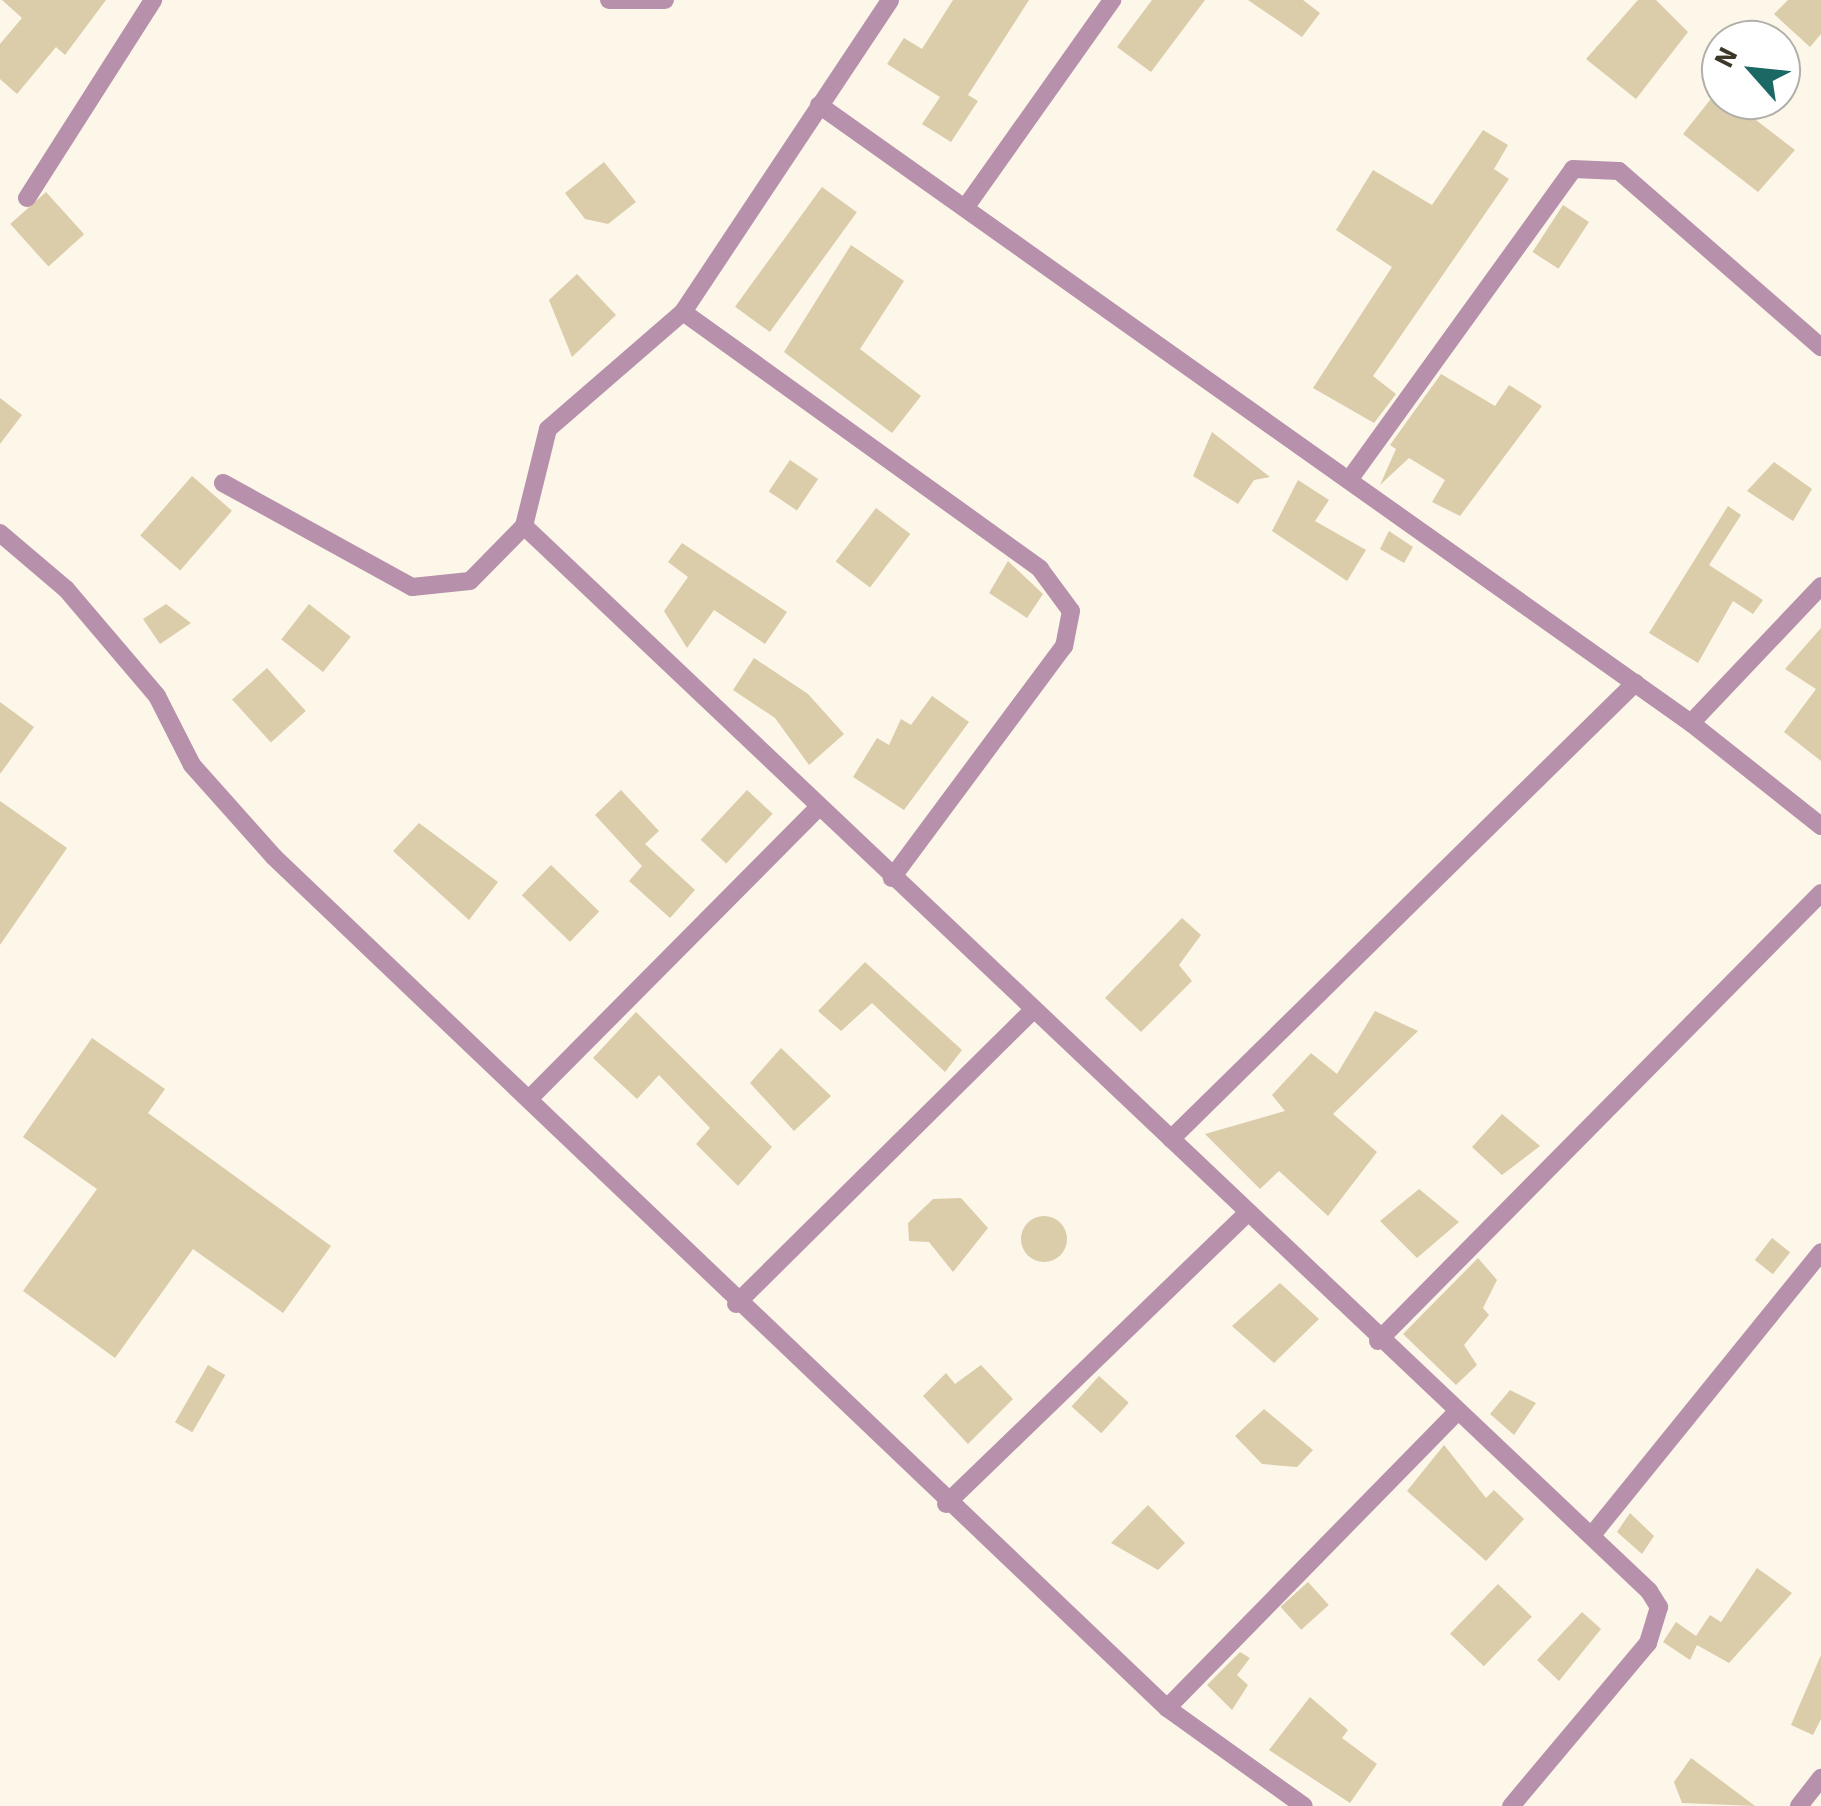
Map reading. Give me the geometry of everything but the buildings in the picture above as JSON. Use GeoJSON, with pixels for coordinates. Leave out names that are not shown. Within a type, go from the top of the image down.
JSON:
{"type":"FeatureCollection","features":[{"type":"Feature","properties":{"kind":"street"},"geometry":{"type":"LineString","coordinates":[[28,198],[153,0]]}},
{"type":"Feature","properties":{"kind":"street"},"geometry":{"type":"LineString","coordinates":[[609,0],[665,0]]}},
{"type":"Feature","properties":{"kind":"street"},"geometry":{"type":"LineString","coordinates":[[223,483],[412,587],[470,581],[524,526],[548,428],[683,312],[890,0]]}},
{"type":"Feature","properties":{"kind":"street"},"geometry":{"type":"LineString","coordinates":[[965,208],[1112,0]]}},
{"type":"Feature","properties":{"kind":"street"},"geometry":{"type":"LineString","coordinates":[[819,104],[1691,723],[1821,826]]}},
{"type":"Feature","properties":{"kind":"street"},"geometry":{"type":"LineString","coordinates":[[1349,480],[1574,169],[1619,171],[1821,347]]}},
{"type":"Feature","properties":{"kind":"street"},"geometry":{"type":"LineString","coordinates":[[683,312],[1040,569],[1071,611],[1064,646],[892,878]]}},
{"type":"Feature","properties":{"kind":"street"},"geometry":{"type":"LineString","coordinates":[[524,526],[817,810],[1171,1139],[1378,1341],[1592,1534],[1649,1591],[1659,1607],[1656,1626],[1511,1806]]}},
{"type":"Feature","properties":{"kind":"street"},"geometry":{"type":"LineString","coordinates":[[0,533],[66,588],[157,696],[192,765],[274,857],[530,1098],[736,1304],[1167,1708],[1304,1806]]}},
{"type":"Feature","properties":{"kind":"street"},"geometry":{"type":"LineString","coordinates":[[1691,723],[1821,586]]}},
{"type":"Feature","properties":{"kind":"street"},"geometry":{"type":"LineString","coordinates":[[1171,1139],[1634,683]]}},
{"type":"Feature","properties":{"kind":"street"},"geometry":{"type":"LineString","coordinates":[[530,1098],[817,810]]}},
{"type":"Feature","properties":{"kind":"street"},"geometry":{"type":"LineString","coordinates":[[1378,1341],[1821,894]]}},
{"type":"Feature","properties":{"kind":"street"},"geometry":{"type":"LineString","coordinates":[[736,1304],[1031,1012]]}},
{"type":"Feature","properties":{"kind":"street"},"geometry":{"type":"LineString","coordinates":[[946,1504],[1247,1214]]}},
{"type":"Feature","properties":{"kind":"street"},"geometry":{"type":"LineString","coordinates":[[1592,1534],[1821,1252]]}},
{"type":"Feature","properties":{"kind":"street"},"geometry":{"type":"LineString","coordinates":[[1167,1708],[1456,1412]]}},
{"type":"Feature","properties":{"kind":"street"},"geometry":{"type":"LineString","coordinates":[[1798,1806],[1821,1778]]}}]}
